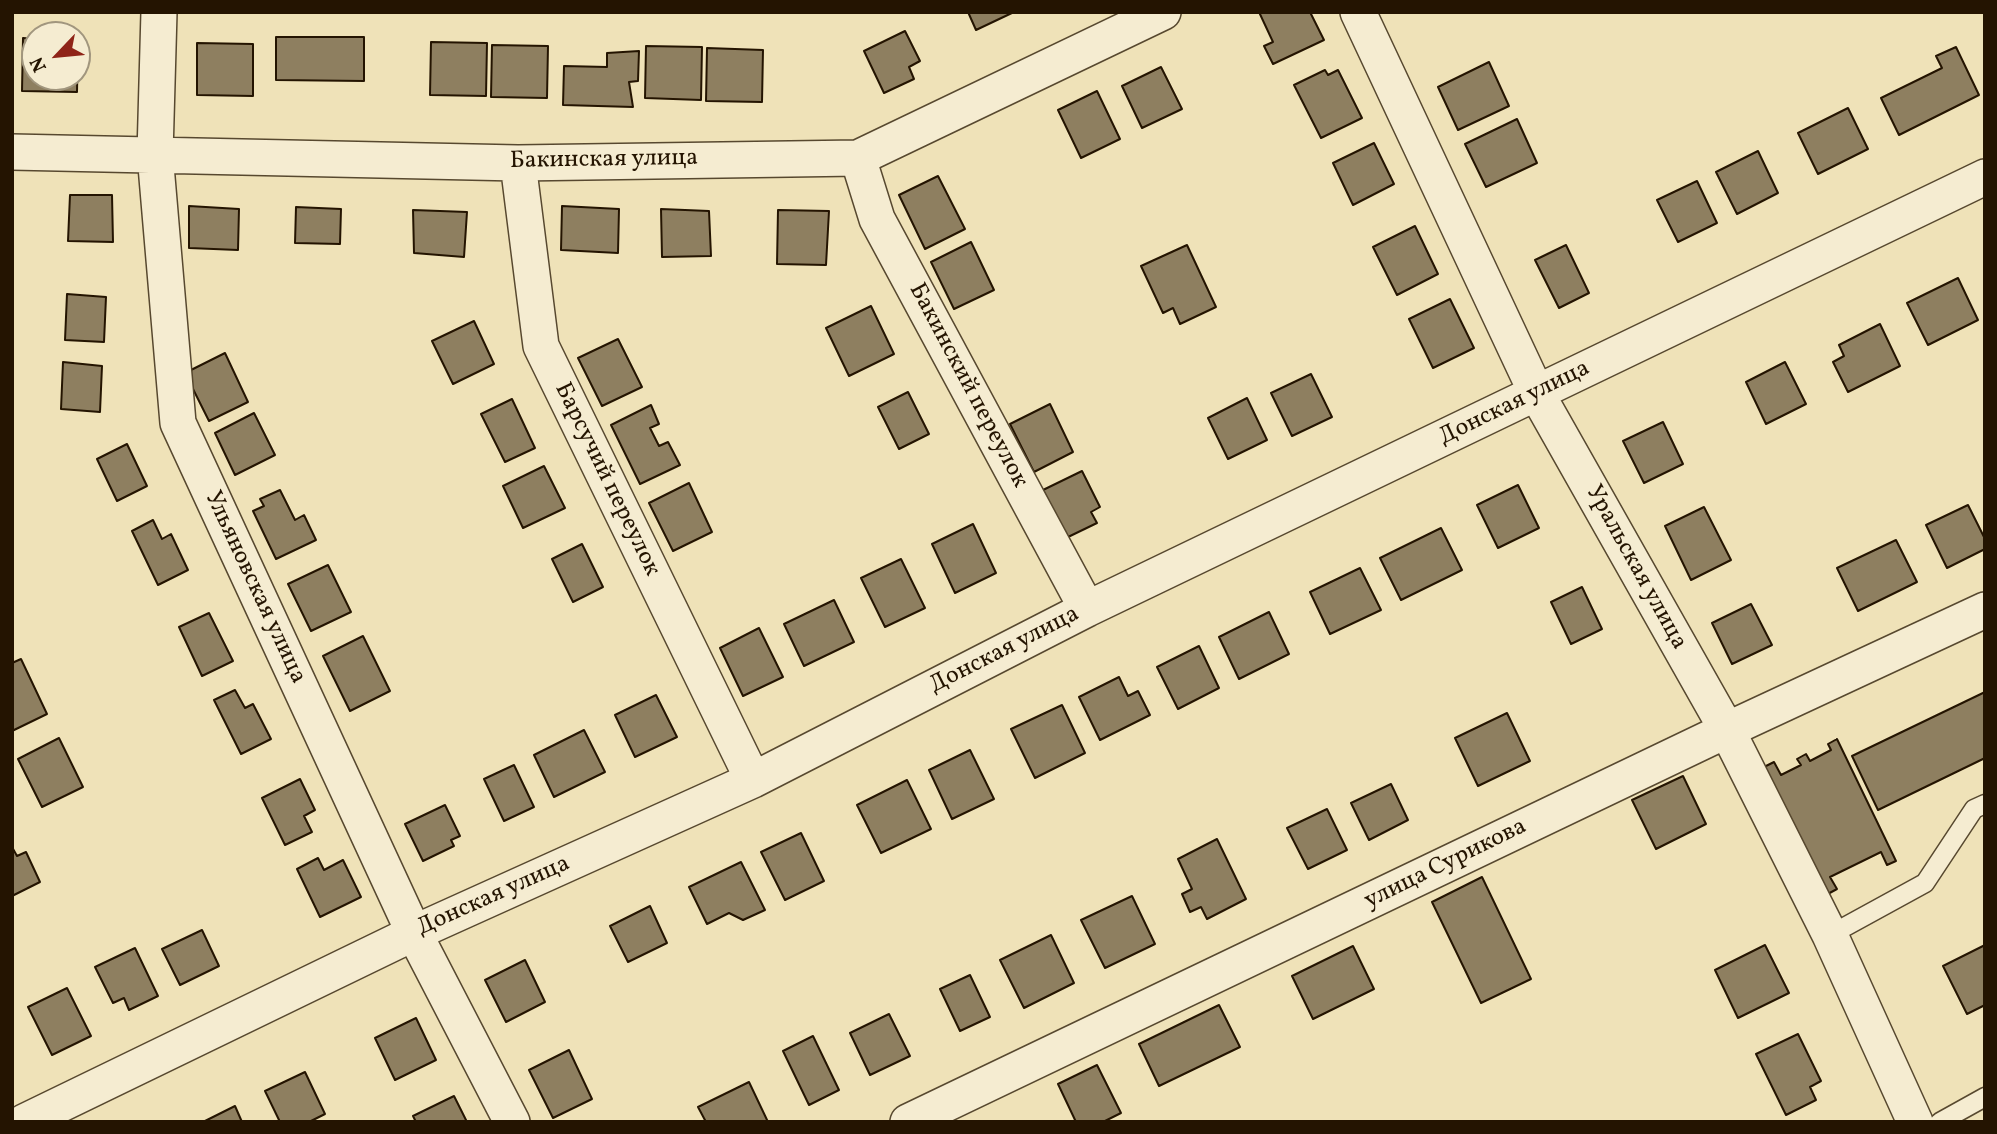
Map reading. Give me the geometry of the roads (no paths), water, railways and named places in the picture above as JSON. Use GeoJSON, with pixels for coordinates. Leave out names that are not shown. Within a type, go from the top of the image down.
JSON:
{"type":"FeatureCollection","features":[{"type":"Feature","properties":{"kind":"street","name":"Ульяновская улица"},"geometry":{"type":"LineString","coordinates":[[159,12],[155,154],[178,423],[414,933],[512,1122]]}},
{"type":"Feature","properties":{"kind":"street","name":"Бакинская улица"},"geometry":{"type":"LineString","coordinates":[[12,152],[518,163],[859,158],[1163,12]]}},
{"type":"Feature","properties":{"kind":"street","name":"Уральская улица"},"geometry":{"type":"LineString","coordinates":[[1358,12],[1537,394],[1727,730],[1830,935],[1915,1122]]}},
{"type":"Feature","properties":{"kind":"street","name":"Бакинский переулок"},"geometry":{"type":"LineString","coordinates":[[859,158],[877,219],[1087,609]]}},
{"type":"Feature","properties":{"kind":"street","name":"Барсучий переулок"},"geometry":{"type":"LineString","coordinates":[[518,163],[541,346],[753,780]]}},
{"type":"Feature","properties":{"kind":"street","name":"Донская улица"},"geometry":{"type":"LineString","coordinates":[[24,1122],[414,933],[753,780],[1087,609],[1985,177]]}},
{"type":"Feature","properties":{"kind":"street","name":"улица Сурикова"},"geometry":{"type":"LineString","coordinates":[[908,1122],[1727,730],[1985,610]]}},
{"type":"Feature","properties":{"kind":"lane"},"geometry":{"type":"LineString","coordinates":[[1830,935],[1925,883],[1974,809],[1985,804]]}},
{"type":"Feature","properties":{"kind":"lane"},"geometry":{"type":"LineString","coordinates":[[1940,1122],[1985,1097]]}}]}
